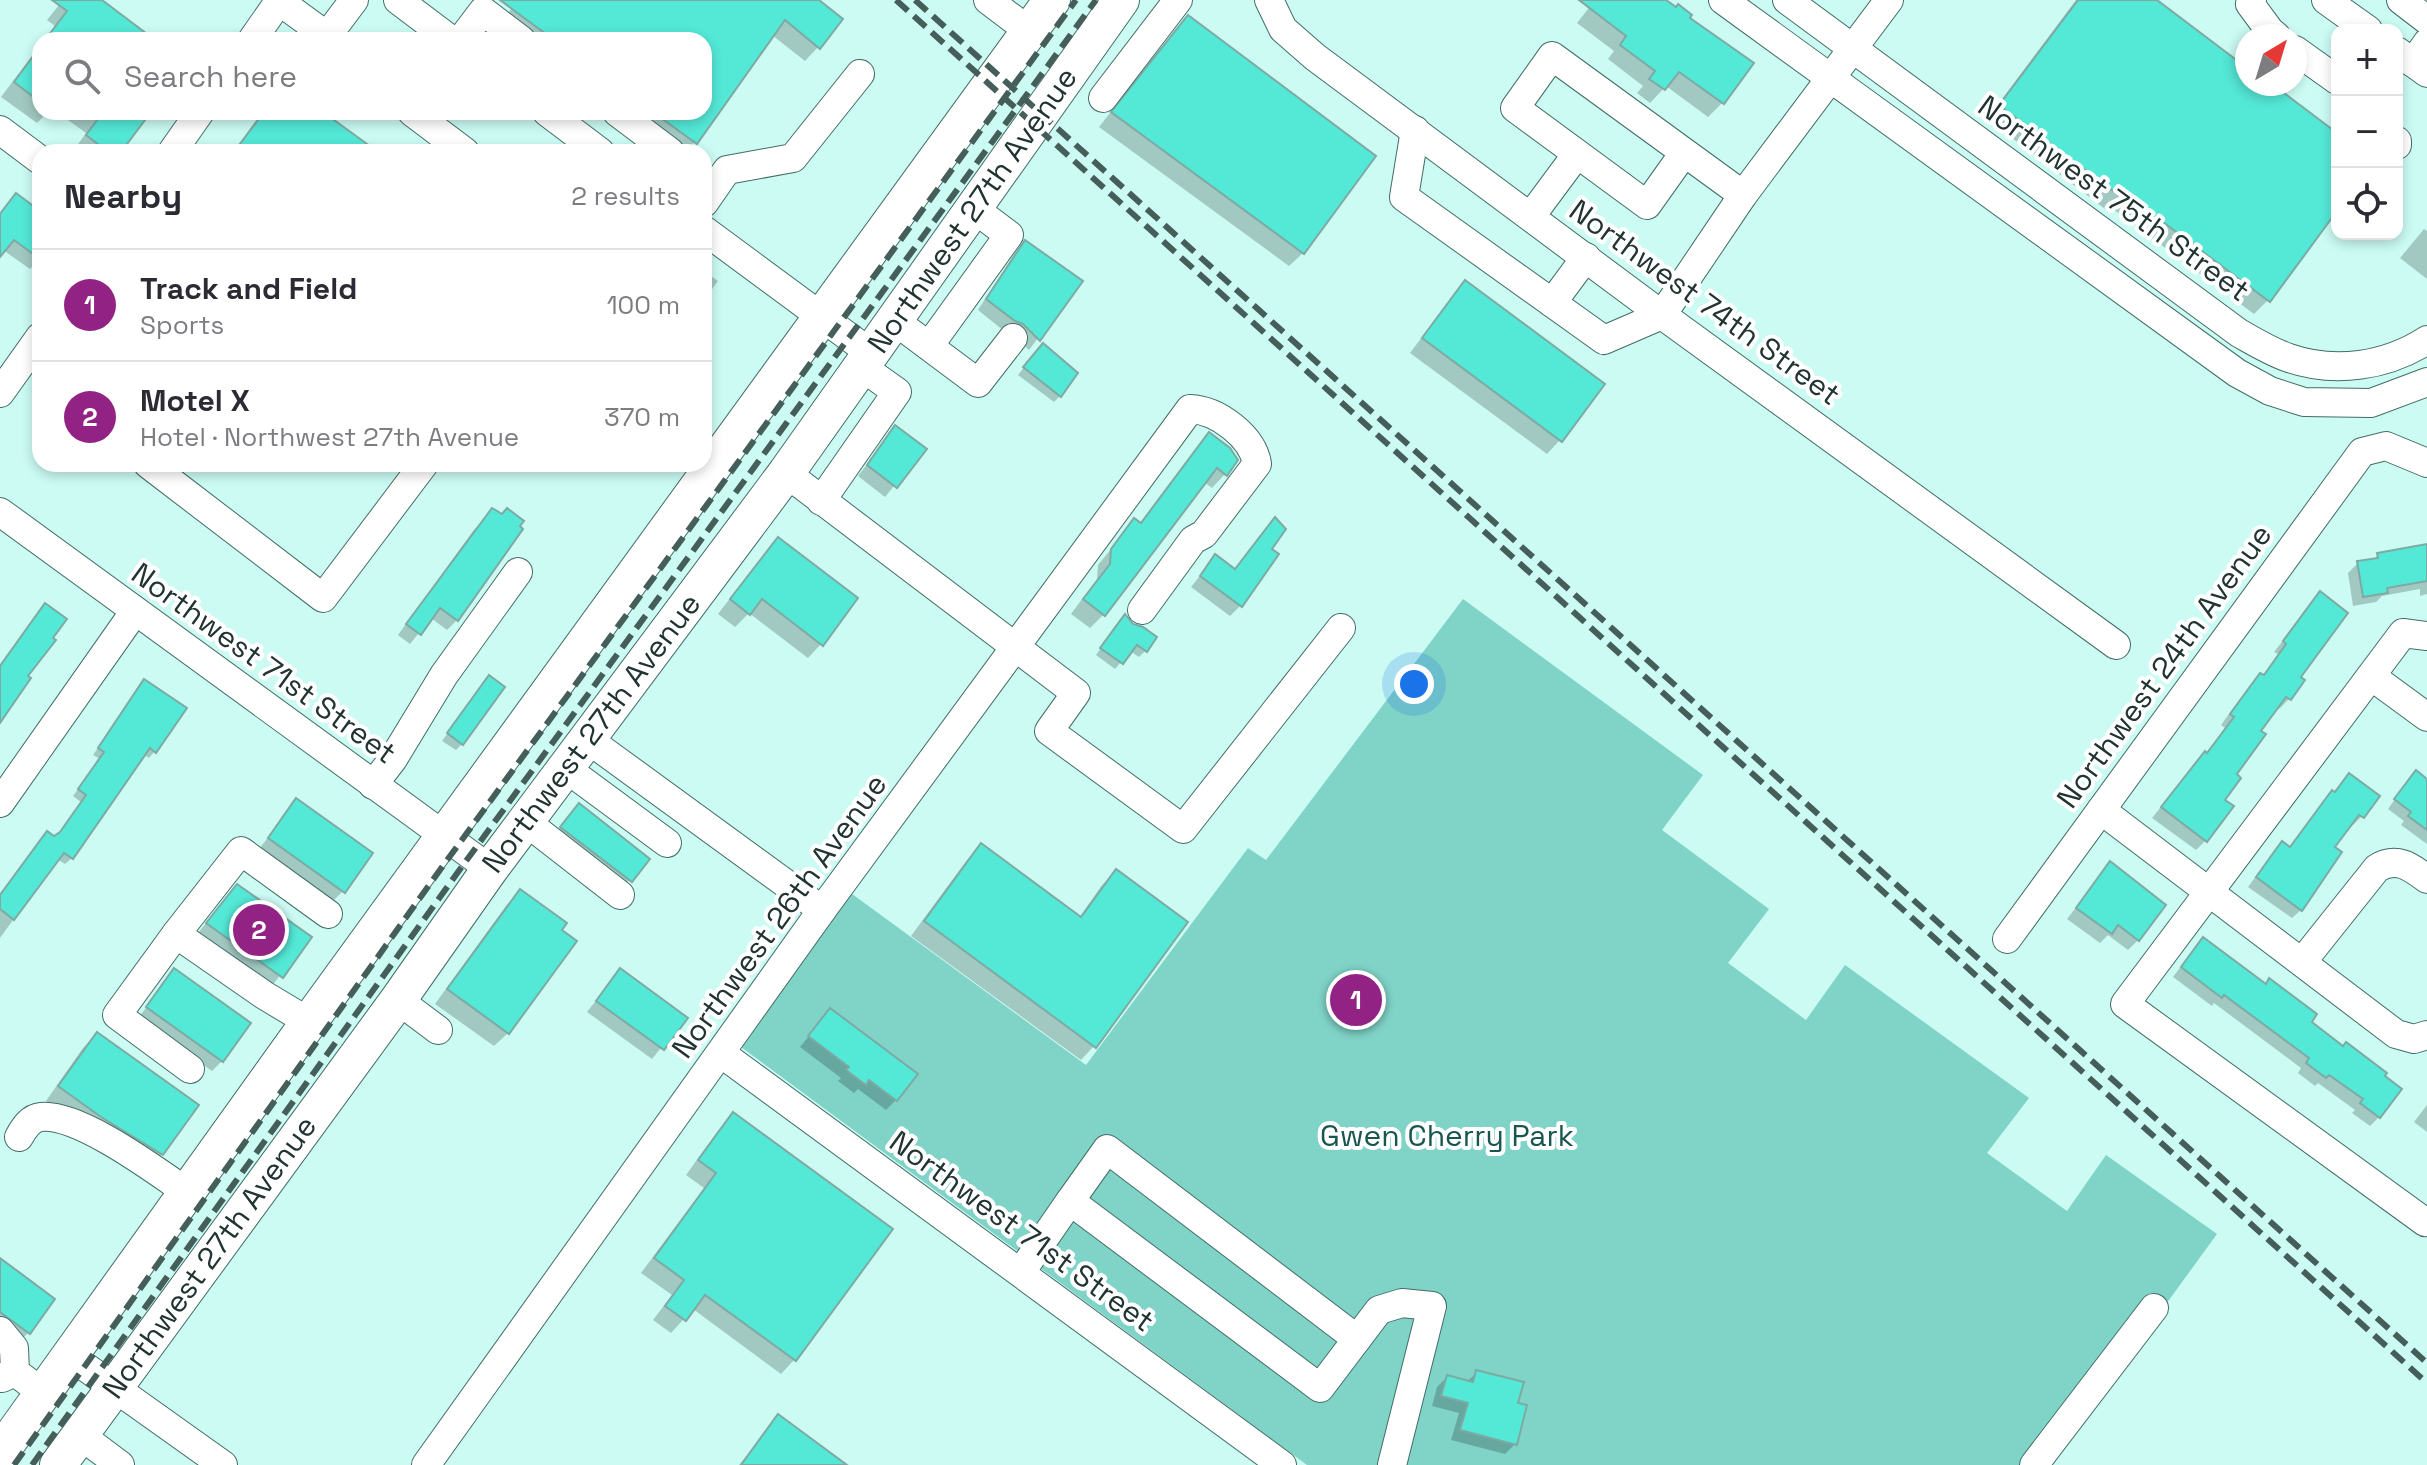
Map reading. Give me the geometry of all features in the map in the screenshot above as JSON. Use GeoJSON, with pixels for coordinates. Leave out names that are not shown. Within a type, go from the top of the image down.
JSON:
{"type":"FeatureCollection","features":[{"type":"Feature","properties":{"kind":"main road","name":"Northwest 27th Avenue"},"geometry":{"type":"LineString","coordinates":[[712,467],[1052,0]]}},
{"type":"Feature","properties":{"kind":"main road","name":"Northwest 27th Avenue"},"geometry":{"type":"LineString","coordinates":[[58,1465],[564,767],[786,473],[1121,0]]}},
{"type":"Feature","properties":{"kind":"main road","name":"Northwest 27th Avenue"},"geometry":{"type":"LineString","coordinates":[[0,1453],[19,1381],[70,1356],[708,472]]}},
{"type":"Feature","properties":{"kind":"street"},"geometry":{"type":"LineString","coordinates":[[330,32],[354,0]]}},
{"type":"Feature","properties":{"kind":"street"},"geometry":{"type":"LineString","coordinates":[[398,0],[440,32]]}},
{"type":"Feature","properties":{"kind":"street"},"geometry":{"type":"LineString","coordinates":[[988,0],[1029,31]]}},
{"type":"Feature","properties":{"kind":"street"},"geometry":{"type":"LineString","coordinates":[[1103,98],[1178,0]]}},
{"type":"Feature","properties":{"kind":"street","name":"Northwest 74th Street"},"geometry":{"type":"LineString","coordinates":[[1269,0],[1283,29],[1295,40],[1662,315],[2116,645]]}},
{"type":"Feature","properties":{"kind":"street"},"geometry":{"type":"LineString","coordinates":[[1723,0],[2237,373],[2270,391],[2304,402],[2371,403],[2427,382]]}},
{"type":"Feature","properties":{"kind":"street","name":"Northwest 75th Street"},"geometry":{"type":"LineString","coordinates":[[1787,0],[2239,333],[2292,359],[2339,366],[2374,364],[2411,350],[2427,340]]}},
{"type":"Feature","properties":{"kind":"street"},"geometry":{"type":"LineString","coordinates":[[1415,130],[1404,197],[1604,340],[1662,315],[1743,195],[1889,0]]}},
{"type":"Feature","properties":{"kind":"street"},"geometry":{"type":"LineString","coordinates":[[2326,0],[2360,24]]}},
{"type":"Feature","properties":{"kind":"street"},"geometry":{"type":"LineString","coordinates":[[2401,0],[2427,20]]}},
{"type":"Feature","properties":{"kind":"street"},"geometry":{"type":"LineString","coordinates":[[258,32],[280,1],[319,32]]}},
{"type":"Feature","properties":{"kind":"street"},"geometry":{"type":"LineString","coordinates":[[2250,1],[2265,24]]}},
{"type":"Feature","properties":{"kind":"street"},"geometry":{"type":"LineString","coordinates":[[467,32],[483,11],[511,32]]}},
{"type":"Feature","properties":{"kind":"street"},"geometry":{"type":"LineString","coordinates":[[1684,153],[1647,205],[1515,108],[1552,56],[1743,195]]}},
{"type":"Feature","properties":{"kind":"street"},"geometry":{"type":"LineString","coordinates":[[2307,59],[2331,76]]}},
{"type":"Feature","properties":{"kind":"street"},"geometry":{"type":"LineString","coordinates":[[712,192],[727,170],[793,158],[860,74]]}},
{"type":"Feature","properties":{"kind":"street"},"geometry":{"type":"LineString","coordinates":[[178,144],[194,120]]}},
{"type":"Feature","properties":{"kind":"street"},"geometry":{"type":"LineString","coordinates":[[423,120],[454,144]]}},
{"type":"Feature","properties":{"kind":"street"},"geometry":{"type":"LineString","coordinates":[[558,120],[589,144]]}},
{"type":"Feature","properties":{"kind":"street"},"geometry":{"type":"LineString","coordinates":[[628,120],[659,144]]}},
{"type":"Feature","properties":{"kind":"street"},"geometry":{"type":"LineString","coordinates":[[0,130],[32,154]]}},
{"type":"Feature","properties":{"kind":"street"},"geometry":{"type":"LineString","coordinates":[[1531,216],[1577,154]]}},
{"type":"Feature","properties":{"kind":"street"},"geometry":{"type":"LineString","coordinates":[[1982,188],[2003,159]]}},
{"type":"Feature","properties":{"kind":"street"},"geometry":{"type":"LineString","coordinates":[[929,346],[1009,235],[973,208]]}},
{"type":"Feature","properties":{"kind":"street"},"geometry":{"type":"LineString","coordinates":[[712,236],[821,317],[897,392],[821,501]]}},
{"type":"Feature","properties":{"kind":"street"},"geometry":{"type":"LineString","coordinates":[[1552,303],[1586,257]]}},
{"type":"Feature","properties":{"kind":"street"},"geometry":{"type":"LineString","coordinates":[[2117,286],[2138,258]]}},
{"type":"Feature","properties":{"kind":"street"},"geometry":{"type":"LineString","coordinates":[[895,321],[978,383],[1013,338]]}},
{"type":"Feature","properties":{"kind":"street"},"geometry":{"type":"LineString","coordinates":[[0,393],[32,348]]}},
{"type":"Feature","properties":{"kind":"street","name":"Northwest 26th Avenue"},"geometry":{"type":"LineString","coordinates":[[426,1465],[822,910],[1190,409],[1203,409],[1222,419],[1255,453],[1257,464],[1204,534],[1193,540],[1142,610]]}},
{"type":"Feature","properties":{"kind":"street","name":"Northwest 24th Avenue"},"geometry":{"type":"LineString","coordinates":[[2007,939],[2362,452],[2386,446],[2427,463]]}},
{"type":"Feature","properties":{"kind":"street"},"geometry":{"type":"LineString","coordinates":[[158,472],[323,598],[418,472]]}},
{"type":"Feature","properties":{"kind":"street"},"geometry":{"type":"LineString","coordinates":[[786,473],[1076,693],[1049,731],[1183,829],[1341,628]]}},
{"type":"Feature","properties":{"kind":"street","name":"Northwest 71st Street"},"geometry":{"type":"LineString","coordinates":[[0,512],[490,869]]}},
{"type":"Feature","properties":{"kind":"street"},"geometry":{"type":"LineString","coordinates":[[373,785],[393,759],[444,675],[518,572]]}},
{"type":"Feature","properties":{"kind":"street"},"geometry":{"type":"LineString","coordinates":[[0,803],[135,611]]}},
{"type":"Feature","properties":{"kind":"street"},"geometry":{"type":"LineString","coordinates":[[2427,636],[2403,633],[2125,1004],[2427,1221]]}},
{"type":"Feature","properties":{"kind":"street"},"geometry":{"type":"LineString","coordinates":[[2371,676],[2427,717]]}},
{"type":"Feature","properties":{"kind":"street"},"geometry":{"type":"LineString","coordinates":[[586,738],[822,910]]}},
{"type":"Feature","properties":{"kind":"street"},"geometry":{"type":"LineString","coordinates":[[564,767],[667,843]]}},
{"type":"Feature","properties":{"kind":"street"},"geometry":{"type":"LineString","coordinates":[[2101,810],[2396,1034],[2414,1039],[2427,1035]]}},
{"type":"Feature","properties":{"kind":"street"},"geometry":{"type":"LineString","coordinates":[[525,821],[620,895]]}},
{"type":"Feature","properties":{"kind":"street"},"geometry":{"type":"LineString","coordinates":[[190,1069],[117,1015],[241,851],[328,914]]}},
{"type":"Feature","properties":{"kind":"street"},"geometry":{"type":"LineString","coordinates":[[2302,962],[2377,868],[2391,862],[2406,864],[2427,879]]}},
{"type":"Feature","properties":{"kind":"street"},"geometry":{"type":"LineString","coordinates":[[176,934],[309,1022]]}},
{"type":"Feature","properties":{"kind":"street"},"geometry":{"type":"LineString","coordinates":[[398,1000],[438,1030]]}},
{"type":"Feature","properties":{"kind":"street","name":"Northwest 71st Street"},"geometry":{"type":"LineString","coordinates":[[722,1054],[1282,1465]]}},
{"type":"Feature","properties":{"kind":"street"},"geometry":{"type":"LineString","coordinates":[[19,1137],[25,1126],[39,1117],[57,1118],[116,1144],[187,1192]]}},
{"type":"Feature","properties":{"kind":"street"},"geometry":{"type":"LineString","coordinates":[[1021,1272],[1107,1149],[1357,1339]]}},
{"type":"Feature","properties":{"kind":"street"},"geometry":{"type":"LineString","coordinates":[[1070,1201],[1320,1388],[1379,1310],[1402,1303],[1432,1306],[1392,1465]]}},
{"type":"Feature","properties":{"kind":"street"},"geometry":{"type":"LineString","coordinates":[[2034,1465],[2154,1308]]}},
{"type":"Feature","properties":{"kind":"street"},"geometry":{"type":"LineString","coordinates":[[0,1331],[14,1348],[19,1381]]}},
{"type":"Feature","properties":{"kind":"street"},"geometry":{"type":"LineString","coordinates":[[70,1356],[223,1465]]}},
{"type":"Feature","properties":{"kind":"street"},"geometry":{"type":"LineString","coordinates":[[80,1435],[120,1465]]}},
{"type":"Feature","properties":{"kind":"green space","name":"Gwen Cherry Park"},"geometry":{"type":"Polygon","coordinates":[[[1463,599],[1703,775],[1662,830],[1769,909],[1728,963],[1806,1020],[1845,965],[2029,1098],[1987,1153],[2067,1211],[2106,1155],[2217,1234],[2049,1465],[1307,1465],[737,1044],[848,891],[1086,1065],[1248,848],[1266,860],[1463,599]]]}},
{"type":"Feature","properties":{"kind":"building"},"geometry":{"type":"Polygon","coordinates":[[[52,0],[102,0],[144,32],[51,32],[67,11],[52,0]]]}},
{"type":"Feature","properties":{"kind":"building"},"geometry":{"type":"Polygon","coordinates":[[[500,0],[819,0],[843,19],[820,49],[785,20],[697,144],[664,120],[712,120],[712,32],[543,32],[500,0]]]}},
{"type":"Feature","properties":{"kind":"building"},"geometry":{"type":"Polygon","coordinates":[[[1579,0],[1666,0],[1676,7],[1678,4],[1692,15],[1690,18],[1754,63],[1724,104],[1679,72],[1665,90],[1649,79],[1655,71],[1620,45],[1626,36],[1579,0]]]}},
{"type":"Feature","properties":{"kind":"building"},"geometry":{"type":"Polygon","coordinates":[[[2078,0],[2157,0],[2235,59],[2235,96],[2288,96],[2331,128],[2331,219],[2270,302],[2128,196],[2125,200],[1999,105],[2078,0]]]}},
{"type":"Feature","properties":{"kind":"building"},"geometry":{"type":"Polygon","coordinates":[[[1188,15],[1376,156],[1304,254],[1111,112],[1188,15]]]}},
{"type":"Feature","properties":{"kind":"building"},"geometry":{"type":"Polygon","coordinates":[[[32,58],[32,96],[14,82],[32,58]]]}},
{"type":"Feature","properties":{"kind":"building"},"geometry":{"type":"Polygon","coordinates":[[[97,120],[145,120],[127,144],[98,144],[86,135],[97,120]]]}},
{"type":"Feature","properties":{"kind":"building"},"geometry":{"type":"Polygon","coordinates":[[[258,120],[334,120],[367,144],[240,144],[258,120]]]}},
{"type":"Feature","properties":{"kind":"building"},"geometry":{"type":"Polygon","coordinates":[[[16,193],[32,205],[32,253],[14,240],[0,257],[0,214],[16,193]]]}},
{"type":"Feature","properties":{"kind":"building"},"geometry":{"type":"Polygon","coordinates":[[[1025,240],[1083,281],[1040,341],[1023,324],[986,299],[1025,240]]]}},
{"type":"Feature","properties":{"kind":"building"},"geometry":{"type":"Polygon","coordinates":[[[1465,280],[1605,384],[1562,442],[1422,338],[1465,280]]]}},
{"type":"Feature","properties":{"kind":"building"},"geometry":{"type":"Polygon","coordinates":[[[1043,343],[1078,373],[1061,397],[1023,367],[1043,343]]]}},
{"type":"Feature","properties":{"kind":"building"},"geometry":{"type":"Polygon","coordinates":[[[895,425],[927,449],[897,488],[867,465],[895,425]]]}},
{"type":"Feature","properties":{"kind":"building"},"geometry":{"type":"Polygon","coordinates":[[[1209,432],[1230,448],[1238,460],[1227,476],[1217,468],[1105,616],[1083,599],[1110,564],[1111,549],[1134,518],[1141,523],[1209,432]]]}},
{"type":"Feature","properties":{"kind":"building"},"geometry":{"type":"Polygon","coordinates":[[[492,508],[502,514],[507,508],[524,521],[520,526],[523,529],[458,621],[440,608],[421,635],[406,624],[492,508]]]}},
{"type":"Feature","properties":{"kind":"building"},"geometry":{"type":"Polygon","coordinates":[[[1275,517],[1286,529],[1272,549],[1279,554],[1242,607],[1200,576],[1215,554],[1235,569],[1275,517]]]}},
{"type":"Feature","properties":{"kind":"building"},"geometry":{"type":"Polygon","coordinates":[[[778,537],[858,598],[823,646],[762,599],[750,615],[730,599],[778,537]]]}},
{"type":"Feature","properties":{"kind":"building"},"geometry":{"type":"Polygon","coordinates":[[[2427,544],[2427,581],[2387,588],[2388,593],[2363,597],[2357,561],[2378,558],[2377,553],[2427,544]]]}},
{"type":"Feature","properties":{"kind":"building"},"geometry":{"type":"Polygon","coordinates":[[[2320,591],[2348,613],[2301,677],[2305,680],[2291,700],[2286,697],[2261,731],[2266,734],[2237,774],[2241,778],[2225,800],[2234,806],[2207,842],[2161,807],[2234,717],[2230,714],[2260,673],[2264,675],[2286,644],[2283,641],[2320,591]]]}},
{"type":"Feature","properties":{"kind":"building"},"geometry":{"type":"Polygon","coordinates":[[[45,603],[67,619],[0,723],[0,666],[45,603]]]}},
{"type":"Feature","properties":{"kind":"building"},"geometry":{"type":"Polygon","coordinates":[[[1125,614],[1133,624],[1157,637],[1147,652],[1137,645],[1123,664],[1100,648],[1125,614]]]}},
{"type":"Feature","properties":{"kind":"building"},"geometry":{"type":"Polygon","coordinates":[[[489,675],[505,687],[463,745],[447,733],[489,675]]]}},
{"type":"Feature","properties":{"kind":"building"},"geometry":{"type":"Polygon","coordinates":[[[144,679],[187,708],[156,753],[150,748],[73,859],[64,853],[14,920],[0,909],[0,895],[47,831],[54,836],[60,832],[86,795],[78,789],[104,752],[98,748],[144,679]]]}},
{"type":"Feature","properties":{"kind":"building"},"geometry":{"type":"Polygon","coordinates":[[[2416,770],[2427,779],[2427,830],[2408,816],[2411,812],[2394,799],[2416,770]]]}},
{"type":"Feature","properties":{"kind":"building"},"geometry":{"type":"Polygon","coordinates":[[[2349,773],[2380,796],[2364,818],[2359,815],[2335,847],[2342,852],[2302,911],[2256,877],[2282,841],[2290,847],[2332,790],[2335,792],[2349,773]]]}},
{"type":"Feature","properties":{"kind":"building"},"geometry":{"type":"Polygon","coordinates":[[[296,798],[373,853],[345,893],[268,838],[296,798]]]}},
{"type":"Feature","properties":{"kind":"building"},"geometry":{"type":"Polygon","coordinates":[[[579,803],[650,859],[632,882],[560,827],[579,803]]]}},
{"type":"Feature","properties":{"kind":"building"},"geometry":{"type":"Polygon","coordinates":[[[981,843],[1081,917],[1116,869],[1188,922],[1096,1048],[924,921],[981,843]]]}},
{"type":"Feature","properties":{"kind":"building"},"geometry":{"type":"Polygon","coordinates":[[[2110,861],[2166,905],[2139,941],[2118,925],[2112,934],[2076,908],[2110,861]]]}},
{"type":"Feature","properties":{"kind":"building"},"geometry":{"type":"Polygon","coordinates":[[[237,884],[312,937],[283,978],[206,923],[237,884]]]}},
{"type":"Feature","properties":{"kind":"building"},"geometry":{"type":"Polygon","coordinates":[[[520,889],[567,923],[562,930],[577,941],[509,1034],[447,989],[520,889]]]}},
{"type":"Feature","properties":{"kind":"building"},"geometry":{"type":"Polygon","coordinates":[[[2203,937],[2266,984],[2269,978],[2317,1014],[2312,1022],[2343,1046],[2346,1042],[2387,1073],[2385,1076],[2402,1089],[2380,1118],[2360,1103],[2363,1099],[2306,1063],[2309,1058],[2181,967],[2203,937]]]}},
{"type":"Feature","properties":{"kind":"building"},"geometry":{"type":"Polygon","coordinates":[[[174,968],[251,1023],[223,1062],[146,1007],[174,968]]]}},
{"type":"Feature","properties":{"kind":"building"},"geometry":{"type":"Polygon","coordinates":[[[620,968],[688,1018],[664,1050],[596,1001],[620,968]]]}},
{"type":"Feature","properties":{"kind":"building"},"geometry":{"type":"Polygon","coordinates":[[[830,1008],[918,1074],[897,1101],[869,1080],[866,1085],[846,1070],[849,1067],[808,1036],[830,1008]]]}},
{"type":"Feature","properties":{"kind":"building"},"geometry":{"type":"Polygon","coordinates":[[[97,1032],[199,1105],[163,1155],[58,1086],[97,1032]]]}},
{"type":"Feature","properties":{"kind":"building"},"geometry":{"type":"Polygon","coordinates":[[[733,1112],[893,1229],[796,1361],[705,1295],[686,1321],[665,1306],[684,1280],[654,1258],[716,1173],[698,1160],[733,1112]]]}},
{"type":"Feature","properties":{"kind":"building"},"geometry":{"type":"Polygon","coordinates":[[[0,1258],[55,1299],[30,1334],[0,1312],[0,1258]]]}},
{"type":"Feature","properties":{"kind":"building"},"geometry":{"type":"Polygon","coordinates":[[[1476,1370],[1524,1382],[1518,1403],[1527,1405],[1517,1445],[1460,1430],[1468,1403],[1441,1396],[1447,1375],[1473,1382],[1476,1370]]]}},
{"type":"Feature","properties":{"kind":"building"},"geometry":{"type":"Polygon","coordinates":[[[778,1414],[847,1465],[741,1465],[778,1414]]]}},
{"type":"Feature","properties":{"kind":"railway"},"geometry":{"type":"LineString","coordinates":[[896,0],[2427,1383]]}},
{"type":"Feature","properties":{"kind":"railway"},"geometry":{"type":"LineString","coordinates":[[915,0],[2427,1363]]}},
{"type":"Feature","properties":{"kind":"railway"},"geometry":{"type":"LineString","coordinates":[[14,1465],[445,863],[1076,0]]}},
{"type":"Feature","properties":{"kind":"railway"},"geometry":{"type":"LineString","coordinates":[[32,1465],[458,872],[1096,0]]}},
{"type":"Feature","properties":{"kind":"place","name":"Motel X"},"geometry":{"type":"Point","coordinates":[259,930]}},
{"type":"Feature","properties":{"kind":"place","name":"Track and Field"},"geometry":{"type":"Point","coordinates":[1356,1000]}}]}
